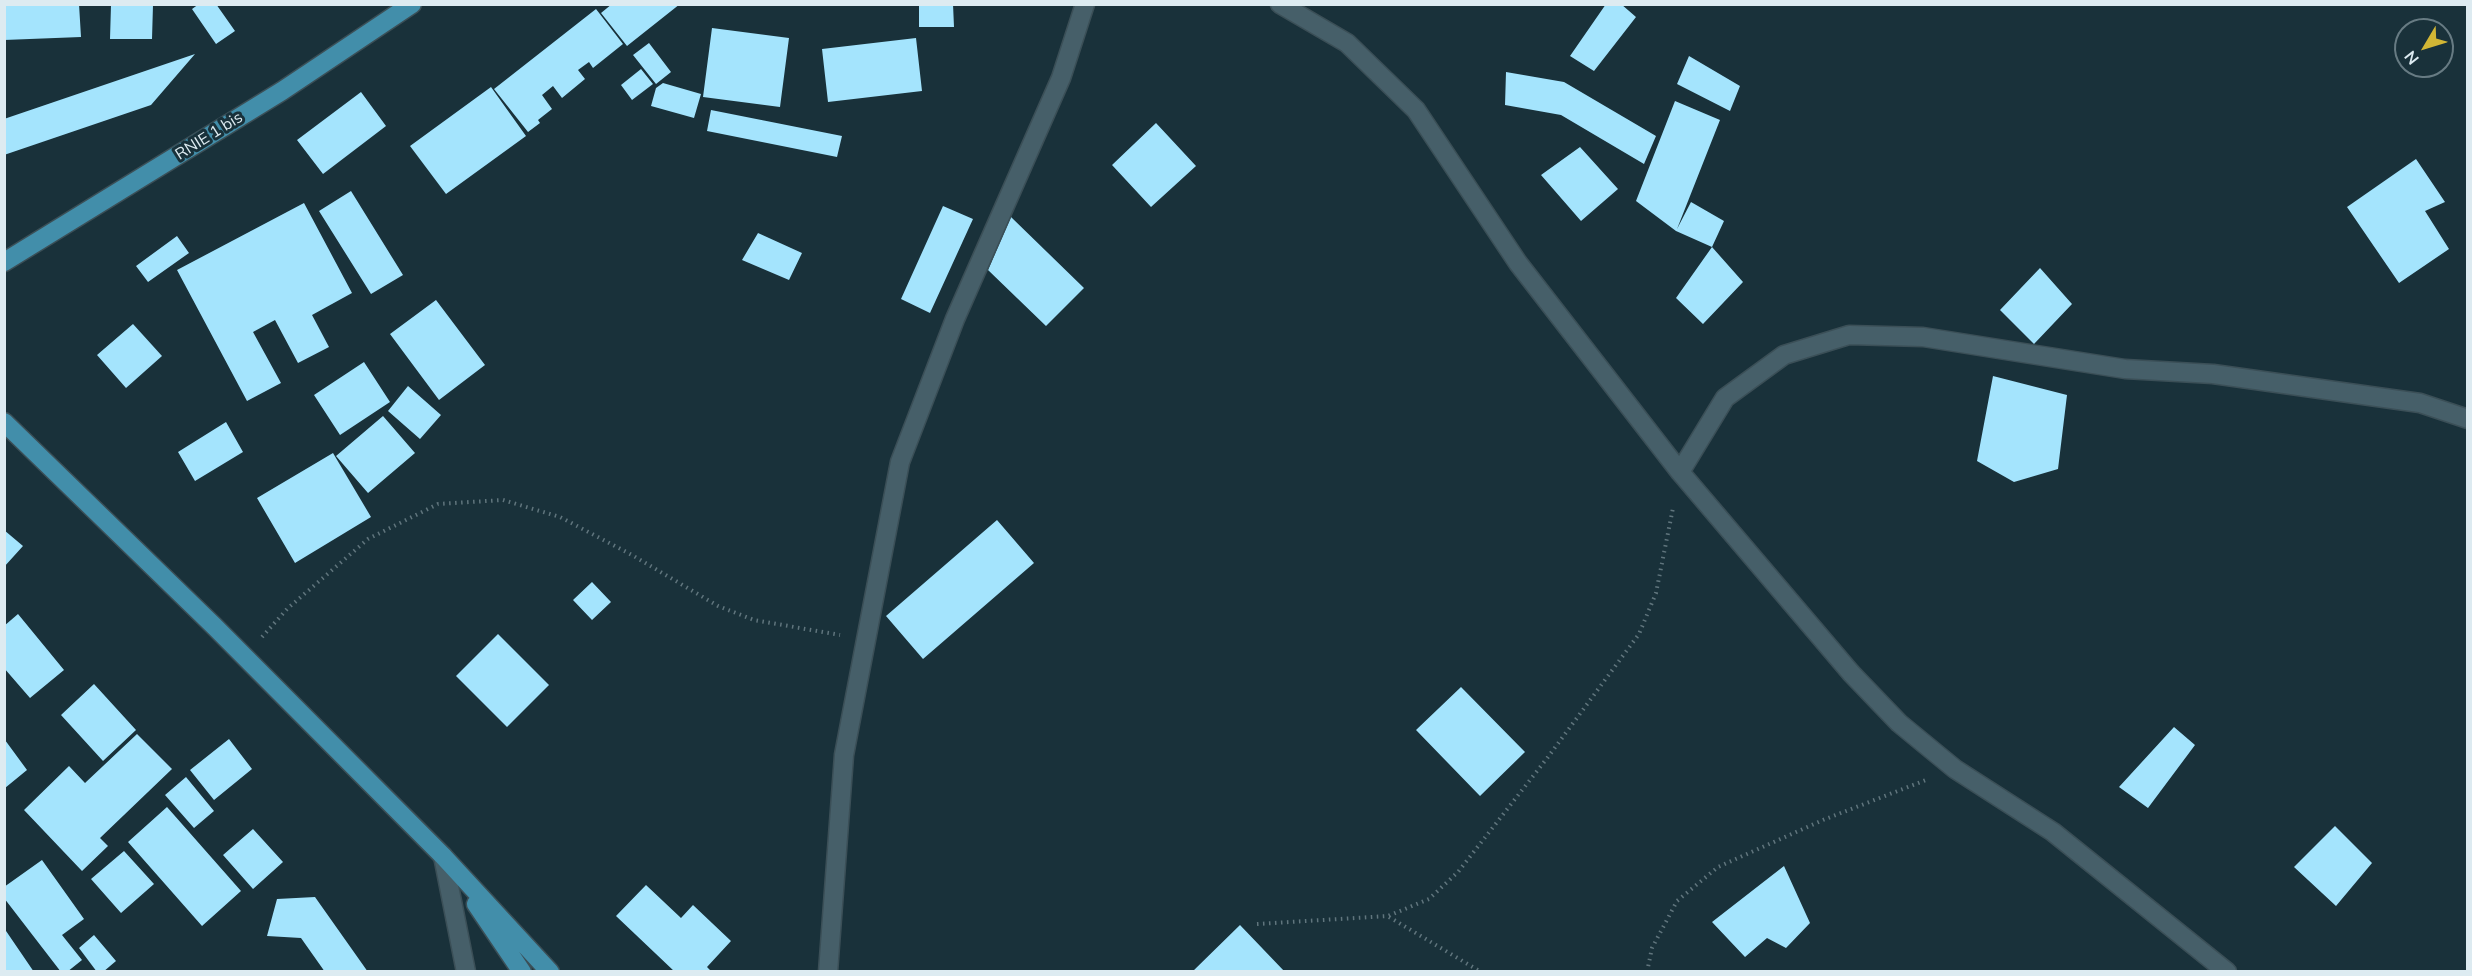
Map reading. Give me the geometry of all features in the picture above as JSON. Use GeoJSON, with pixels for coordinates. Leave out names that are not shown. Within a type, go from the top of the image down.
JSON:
{"type":"FeatureCollection","features":[{"type":"Feature","properties":{"kind":"main road","name":"RNIE 1 bis"},"geometry":{"type":"LineString","coordinates":[[4,262],[282,91],[412,4]]}},
{"type":"Feature","properties":{"kind":"main road"},"geometry":{"type":"LineString","coordinates":[[4,422],[245,657],[443,855],[550,972]]}},
{"type":"Feature","properties":{"kind":"main road"},"geometry":{"type":"LineString","coordinates":[[443,855],[522,972]]}},
{"type":"Feature","properties":{"kind":"street"},"geometry":{"type":"LineString","coordinates":[[828,972],[844,755],[864,640],[900,462],[955,319],[1061,78],[1085,4]]}},
{"type":"Feature","properties":{"kind":"street"},"geometry":{"type":"LineString","coordinates":[[1280,4],[1347,44],[1416,110],[1518,263],[1680,472],[1851,673],[1899,723],[1955,769],[2053,832],[2227,972]]}},
{"type":"Feature","properties":{"kind":"street"},"geometry":{"type":"LineString","coordinates":[[1680,472],[1725,398],[1784,355],[1849,335],[1923,337],[2125,369],[2224,376],[2420,403],[2468,419]]}},
{"type":"Feature","properties":{"kind":"street"},"geometry":{"type":"LineString","coordinates":[[443,855],[466,972]]}},
{"type":"Feature","properties":{"kind":"path"},"geometry":{"type":"LineString","coordinates":[[1257,924],[1388,916],[1429,899],[1458,872],[1548,757],[1639,634],[1656,593],[1680,472]]}},
{"type":"Feature","properties":{"kind":"path"},"geometry":{"type":"LineString","coordinates":[[245,657],[287,609],[368,539],[438,504],[503,500],[560,517],[632,555],[718,606],[754,620],[864,640]]}},
{"type":"Feature","properties":{"kind":"path"},"geometry":{"type":"LineString","coordinates":[[1647,972],[1652,948],[1677,901],[1718,867],[1823,820],[1955,769]]}},
{"type":"Feature","properties":{"kind":"path"},"geometry":{"type":"LineString","coordinates":[[1388,916],[1481,972]]}},
{"type":"Feature","properties":{"kind":"building"},"geometry":{"type":"Polygon","coordinates":[[[79,4],[81,37],[4,40],[4,6],[79,4]]]}},
{"type":"Feature","properties":{"kind":"building"},"geometry":{"type":"Polygon","coordinates":[[[199,4],[216,4],[235,31],[216,44],[192,9],[199,4]]]}},
{"type":"Feature","properties":{"kind":"building"},"geometry":{"type":"Polygon","coordinates":[[[612,4],[680,4],[627,46],[601,13],[612,4]]]}},
{"type":"Feature","properties":{"kind":"building"},"geometry":{"type":"Polygon","coordinates":[[[919,4],[953,4],[954,27],[919,27],[919,4]]]}},
{"type":"Feature","properties":{"kind":"building"},"geometry":{"type":"Polygon","coordinates":[[[1606,4],[1621,4],[1636,17],[1594,71],[1570,56],[1606,4]]]}},
{"type":"Feature","properties":{"kind":"building"},"geometry":{"type":"Polygon","coordinates":[[[111,5],[153,5],[152,39],[110,39],[111,5]]]}},
{"type":"Feature","properties":{"kind":"building"},"geometry":{"type":"Polygon","coordinates":[[[596,9],[623,44],[593,68],[589,62],[578,70],[585,79],[562,98],[553,86],[542,95],[552,109],[538,120],[540,123],[528,132],[494,89],[596,9]]]}},
{"type":"Feature","properties":{"kind":"building"},"geometry":{"type":"Polygon","coordinates":[[[712,28],[789,38],[780,107],[703,97],[712,28]]]}},
{"type":"Feature","properties":{"kind":"building"},"geometry":{"type":"Polygon","coordinates":[[[916,38],[922,91],[828,102],[822,49],[916,38]]]}},
{"type":"Feature","properties":{"kind":"building"},"geometry":{"type":"Polygon","coordinates":[[[649,43],[671,72],[656,84],[633,55],[649,43]]]}},
{"type":"Feature","properties":{"kind":"building"},"geometry":{"type":"Polygon","coordinates":[[[195,54],[151,105],[4,155],[4,119],[195,54]]]}},
{"type":"Feature","properties":{"kind":"building"},"geometry":{"type":"Polygon","coordinates":[[[1689,56],[1740,86],[1730,111],[1677,84],[1689,56]]]}},
{"type":"Feature","properties":{"kind":"building"},"geometry":{"type":"Polygon","coordinates":[[[641,69],[653,84],[632,100],[621,85],[641,69]]]}},
{"type":"Feature","properties":{"kind":"building"},"geometry":{"type":"Polygon","coordinates":[[[1506,72],[1564,82],[1656,136],[1644,164],[1561,115],[1505,105],[1506,72]]]}},
{"type":"Feature","properties":{"kind":"building"},"geometry":{"type":"Polygon","coordinates":[[[663,83],[701,94],[694,118],[651,106],[656,88],[663,83]]]}},
{"type":"Feature","properties":{"kind":"building"},"geometry":{"type":"Polygon","coordinates":[[[491,87],[526,136],[446,194],[410,146],[491,87]]]}},
{"type":"Feature","properties":{"kind":"building"},"geometry":{"type":"Polygon","coordinates":[[[361,92],[386,126],[323,174],[297,140],[361,92]]]}},
{"type":"Feature","properties":{"kind":"building"},"geometry":{"type":"Polygon","coordinates":[[[1675,101],[1720,120],[1677,229],[1691,202],[1724,221],[1712,247],[1676,231],[1636,201],[1675,101]]]}},
{"type":"Feature","properties":{"kind":"building"},"geometry":{"type":"Polygon","coordinates":[[[711,110],[842,136],[837,157],[707,131],[711,110]]]}},
{"type":"Feature","properties":{"kind":"building"},"geometry":{"type":"Polygon","coordinates":[[[1156,123],[1196,166],[1151,207],[1112,165],[1156,123]]]}},
{"type":"Feature","properties":{"kind":"building"},"geometry":{"type":"Polygon","coordinates":[[[1580,147],[1618,189],[1581,221],[1541,175],[1580,147]]]}},
{"type":"Feature","properties":{"kind":"building"},"geometry":{"type":"Polygon","coordinates":[[[2416,159],[2445,202],[2425,211],[2449,249],[2399,283],[2347,207],[2416,159]]]}},
{"type":"Feature","properties":{"kind":"building"},"geometry":{"type":"Polygon","coordinates":[[[351,191],[403,275],[371,294],[319,211],[351,191]]]}},
{"type":"Feature","properties":{"kind":"building"},"geometry":{"type":"Polygon","coordinates":[[[304,203],[352,293],[312,315],[329,347],[298,363],[275,320],[253,332],[281,383],[247,401],[177,270],[304,203]]]}},
{"type":"Feature","properties":{"kind":"building"},"geometry":{"type":"Polygon","coordinates":[[[943,206],[973,219],[930,313],[901,299],[943,206]]]}},
{"type":"Feature","properties":{"kind":"building"},"geometry":{"type":"Polygon","coordinates":[[[1011,217],[1084,288],[1046,326],[988,270],[1011,217]]]}},
{"type":"Feature","properties":{"kind":"building"},"geometry":{"type":"Polygon","coordinates":[[[758,233],[802,253],[789,280],[742,260],[758,233]]]}},
{"type":"Feature","properties":{"kind":"building"},"geometry":{"type":"Polygon","coordinates":[[[177,236],[189,253],[148,282],[136,266],[177,236]]]}},
{"type":"Feature","properties":{"kind":"building"},"geometry":{"type":"Polygon","coordinates":[[[1712,247],[1743,282],[1703,324],[1676,298],[1712,247]]]}},
{"type":"Feature","properties":{"kind":"building"},"geometry":{"type":"Polygon","coordinates":[[[2040,268],[2072,304],[2034,344],[2000,310],[2040,268]]]}},
{"type":"Feature","properties":{"kind":"building"},"geometry":{"type":"Polygon","coordinates":[[[436,300],[485,365],[439,400],[390,334],[436,300]]]}},
{"type":"Feature","properties":{"kind":"building"},"geometry":{"type":"Polygon","coordinates":[[[133,324],[162,356],[126,388],[97,355],[133,324]]]}},
{"type":"Feature","properties":{"kind":"building"},"geometry":{"type":"Polygon","coordinates":[[[364,362],[390,402],[340,435],[314,395],[364,362]]]}},
{"type":"Feature","properties":{"kind":"building"},"geometry":{"type":"Polygon","coordinates":[[[1993,376],[2067,395],[2058,469],[2014,482],[1977,461],[1993,376]]]}},
{"type":"Feature","properties":{"kind":"building"},"geometry":{"type":"Polygon","coordinates":[[[408,386],[441,415],[420,439],[388,411],[408,386]]]}},
{"type":"Feature","properties":{"kind":"building"},"geometry":{"type":"Polygon","coordinates":[[[383,416],[415,453],[368,493],[336,456],[383,416]]]}},
{"type":"Feature","properties":{"kind":"building"},"geometry":{"type":"Polygon","coordinates":[[[226,422],[243,452],[195,481],[178,452],[226,422]]]}},
{"type":"Feature","properties":{"kind":"building"},"geometry":{"type":"Polygon","coordinates":[[[333,453],[371,517],[295,563],[257,498],[333,453]]]}},
{"type":"Feature","properties":{"kind":"building"},"geometry":{"type":"Polygon","coordinates":[[[997,520],[1034,563],[923,659],[886,616],[997,520]]]}},
{"type":"Feature","properties":{"kind":"building"},"geometry":{"type":"Polygon","coordinates":[[[4,530],[23,546],[4,567],[4,530]]]}},
{"type":"Feature","properties":{"kind":"building"},"geometry":{"type":"Polygon","coordinates":[[[592,582],[611,602],[592,620],[573,600],[592,582]]]}},
{"type":"Feature","properties":{"kind":"building"},"geometry":{"type":"Polygon","coordinates":[[[18,614],[64,670],[30,698],[4,668],[4,626],[18,614]]]}},
{"type":"Feature","properties":{"kind":"building"},"geometry":{"type":"Polygon","coordinates":[[[498,634],[549,685],[507,727],[456,676],[498,634]]]}},
{"type":"Feature","properties":{"kind":"building"},"geometry":{"type":"Polygon","coordinates":[[[94,684],[136,730],[103,761],[61,715],[94,684]]]}},
{"type":"Feature","properties":{"kind":"building"},"geometry":{"type":"Polygon","coordinates":[[[1461,687],[1525,752],[1480,796],[1416,730],[1461,687]]]}},
{"type":"Feature","properties":{"kind":"building"},"geometry":{"type":"Polygon","coordinates":[[[2174,727],[2195,745],[2148,808],[2119,787],[2174,727]]]}},
{"type":"Feature","properties":{"kind":"building"},"geometry":{"type":"Polygon","coordinates":[[[137,734],[172,769],[100,838],[108,846],[82,871],[24,810],[69,766],[85,783],[137,734]]]}},
{"type":"Feature","properties":{"kind":"building"},"geometry":{"type":"Polygon","coordinates":[[[229,739],[252,769],[214,800],[190,770],[229,739]]]}},
{"type":"Feature","properties":{"kind":"building"},"geometry":{"type":"Polygon","coordinates":[[[5,740],[27,770],[5,788],[5,740]]]}},
{"type":"Feature","properties":{"kind":"building"},"geometry":{"type":"Polygon","coordinates":[[[186,777],[214,811],[194,828],[165,795],[186,777]]]}},
{"type":"Feature","properties":{"kind":"building"},"geometry":{"type":"Polygon","coordinates":[[[167,807],[241,891],[202,926],[128,842],[167,807]]]}},
{"type":"Feature","properties":{"kind":"building"},"geometry":{"type":"Polygon","coordinates":[[[2335,826],[2372,863],[2336,906],[2294,867],[2335,826]]]}},
{"type":"Feature","properties":{"kind":"building"},"geometry":{"type":"Polygon","coordinates":[[[253,829],[283,862],[253,889],[223,855],[253,829]]]}},
{"type":"Feature","properties":{"kind":"building"},"geometry":{"type":"Polygon","coordinates":[[[124,851],[154,884],[121,913],[91,879],[124,851]]]}},
{"type":"Feature","properties":{"kind":"building"},"geometry":{"type":"Polygon","coordinates":[[[42,860],[84,919],[62,935],[82,960],[67,972],[61,972],[4,898],[4,887],[42,860]]]}},
{"type":"Feature","properties":{"kind":"building"},"geometry":{"type":"Polygon","coordinates":[[[1784,866],[1810,923],[1786,948],[1767,938],[1745,957],[1712,922],[1784,866]]]}},
{"type":"Feature","properties":{"kind":"building"},"geometry":{"type":"Polygon","coordinates":[[[646,885],[681,918],[693,905],[731,941],[707,967],[712,972],[675,972],[616,916],[646,885]]]}},
{"type":"Feature","properties":{"kind":"building"},"geometry":{"type":"Polygon","coordinates":[[[315,897],[368,972],[325,972],[301,938],[267,936],[277,899],[315,897]]]}},
{"type":"Feature","properties":{"kind":"building"},"geometry":{"type":"Polygon","coordinates":[[[1240,925],[1285,972],[1192,972],[1240,925]]]}},
{"type":"Feature","properties":{"kind":"building"},"geometry":{"type":"Polygon","coordinates":[[[4,928],[34,972],[4,972],[4,928]]]}},
{"type":"Feature","properties":{"kind":"building"},"geometry":{"type":"Polygon","coordinates":[[[94,935],[116,961],[103,972],[97,972],[79,948],[94,935]]]}}]}
